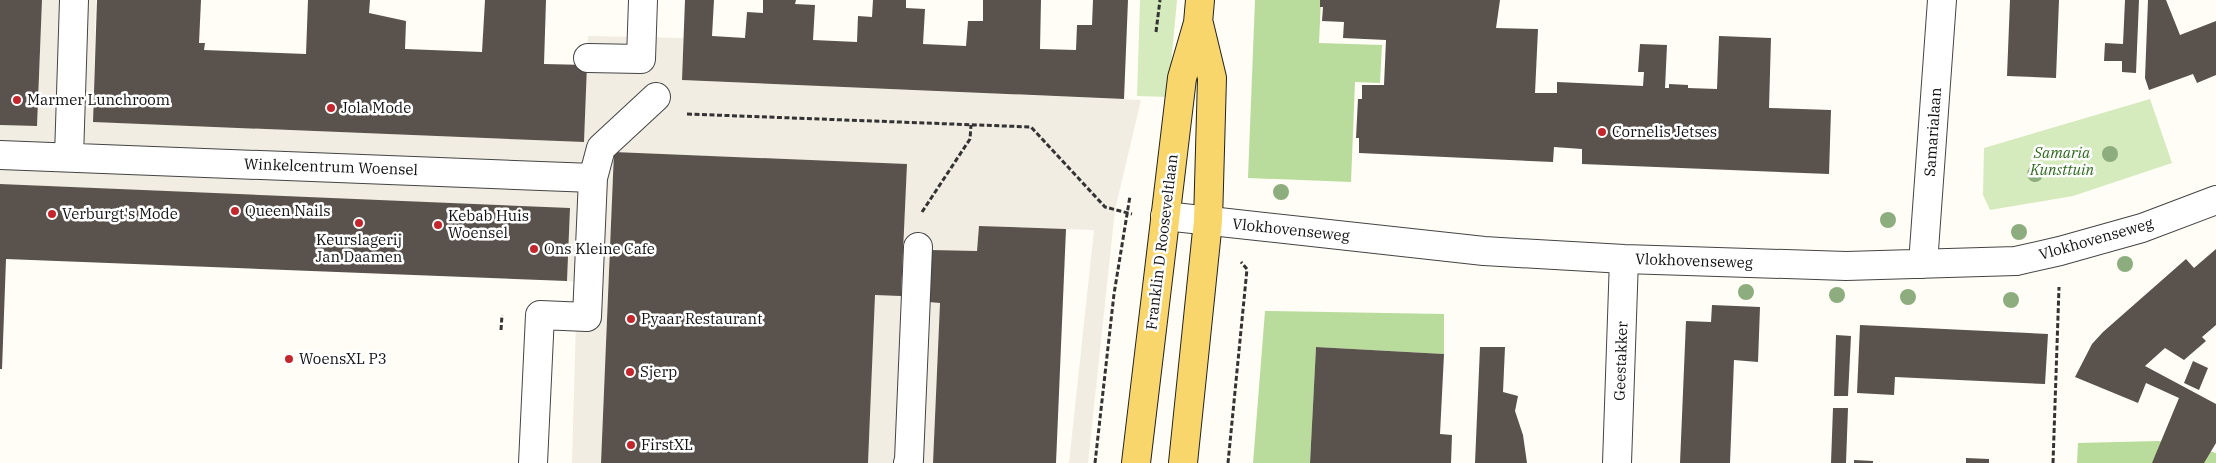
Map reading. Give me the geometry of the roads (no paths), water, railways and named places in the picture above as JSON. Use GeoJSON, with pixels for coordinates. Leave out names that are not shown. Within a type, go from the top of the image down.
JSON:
{"type":"FeatureCollection","features":[{"type":"Feature","properties":{"kind":"main road","name":"Franklin D Rooseveltlaan"},"geometry":{"type":"LineString","coordinates":[[1136,463],[1182,78],[1199,11]]}},
{"type":"Feature","properties":{"kind":"main road","name":"Franklin D Rooseveltlaan"},"geometry":{"type":"LineString","coordinates":[[1183,463],[1208,221],[1212,78],[1199,11]]}},
{"type":"Feature","properties":{"kind":"street"},"geometry":{"type":"LineString","coordinates":[[69,157],[74,0]]}},
{"type":"Feature","properties":{"kind":"street"},"geometry":{"type":"LineString","coordinates":[[588,58],[641,59],[643,0]]}},
{"type":"Feature","properties":{"kind":"street","name":"Samarialaan"},"geometry":{"type":"LineString","coordinates":[[1923,264],[1942,0]]}},
{"type":"Feature","properties":{"kind":"street"},"geometry":{"type":"LineString","coordinates":[[533,463],[540,315],[588,318],[593,178],[602,148],[656,97]]}},
{"type":"Feature","properties":{"kind":"street","name":"Winkelcentrum Woensel"},"geometry":{"type":"LineString","coordinates":[[0,155],[593,178]]}},
{"type":"Feature","properties":{"kind":"street","name":"Vlokhovenseweg"},"geometry":{"type":"LineString","coordinates":[[1165,216],[1484,251],[1624,259],[1846,266],[2016,261],[2142,228],[2216,200]]}},
{"type":"Feature","properties":{"kind":"street"},"geometry":{"type":"LineString","coordinates":[[908,463],[918,247]]}},
{"type":"Feature","properties":{"kind":"street","name":"Geestakker"},"geometry":{"type":"LineString","coordinates":[[1617,463],[1624,259]]}},
{"type":"Feature","properties":{"kind":"place","name":"Marmer Lunchroom"},"geometry":{"type":"Point","coordinates":[17,100]}},
{"type":"Feature","properties":{"kind":"place","name":"Jola Mode"},"geometry":{"type":"Point","coordinates":[331,108]}},
{"type":"Feature","properties":{"kind":"place","name":"Cornelis Jetses"},"geometry":{"type":"Point","coordinates":[1602,132]}},
{"type":"Feature","properties":{"kind":"place","name":"Queen Nails"},"geometry":{"type":"Point","coordinates":[235,211]}},
{"type":"Feature","properties":{"kind":"place","name":"Verburgt's Mode"},"geometry":{"type":"Point","coordinates":[52,214]}},
{"type":"Feature","properties":{"kind":"place","name":"Keurslagerij Jan Daamen"},"geometry":{"type":"Point","coordinates":[359,223]}},
{"type":"Feature","properties":{"kind":"place","name":"Kebab Huis Woensel"},"geometry":{"type":"Point","coordinates":[438,225]}},
{"type":"Feature","properties":{"kind":"place","name":"Ons Kleine Cafe"},"geometry":{"type":"Point","coordinates":[534,249]}},
{"type":"Feature","properties":{"kind":"place","name":"Pyaar Restaurant"},"geometry":{"type":"Point","coordinates":[631,319]}},
{"type":"Feature","properties":{"kind":"place","name":"WoensXL P3"},"geometry":{"type":"Point","coordinates":[289,359]}},
{"type":"Feature","properties":{"kind":"place","name":"Sjerp"},"geometry":{"type":"Point","coordinates":[630,372]}},
{"type":"Feature","properties":{"kind":"place","name":"FirstXL"},"geometry":{"type":"Point","coordinates":[631,445]}},
{"type":"Feature","properties":{"kind":"park label","name":"Samaria Kunsttuin"},"geometry":{"type":"Point","coordinates":[2062,162]}}]}
